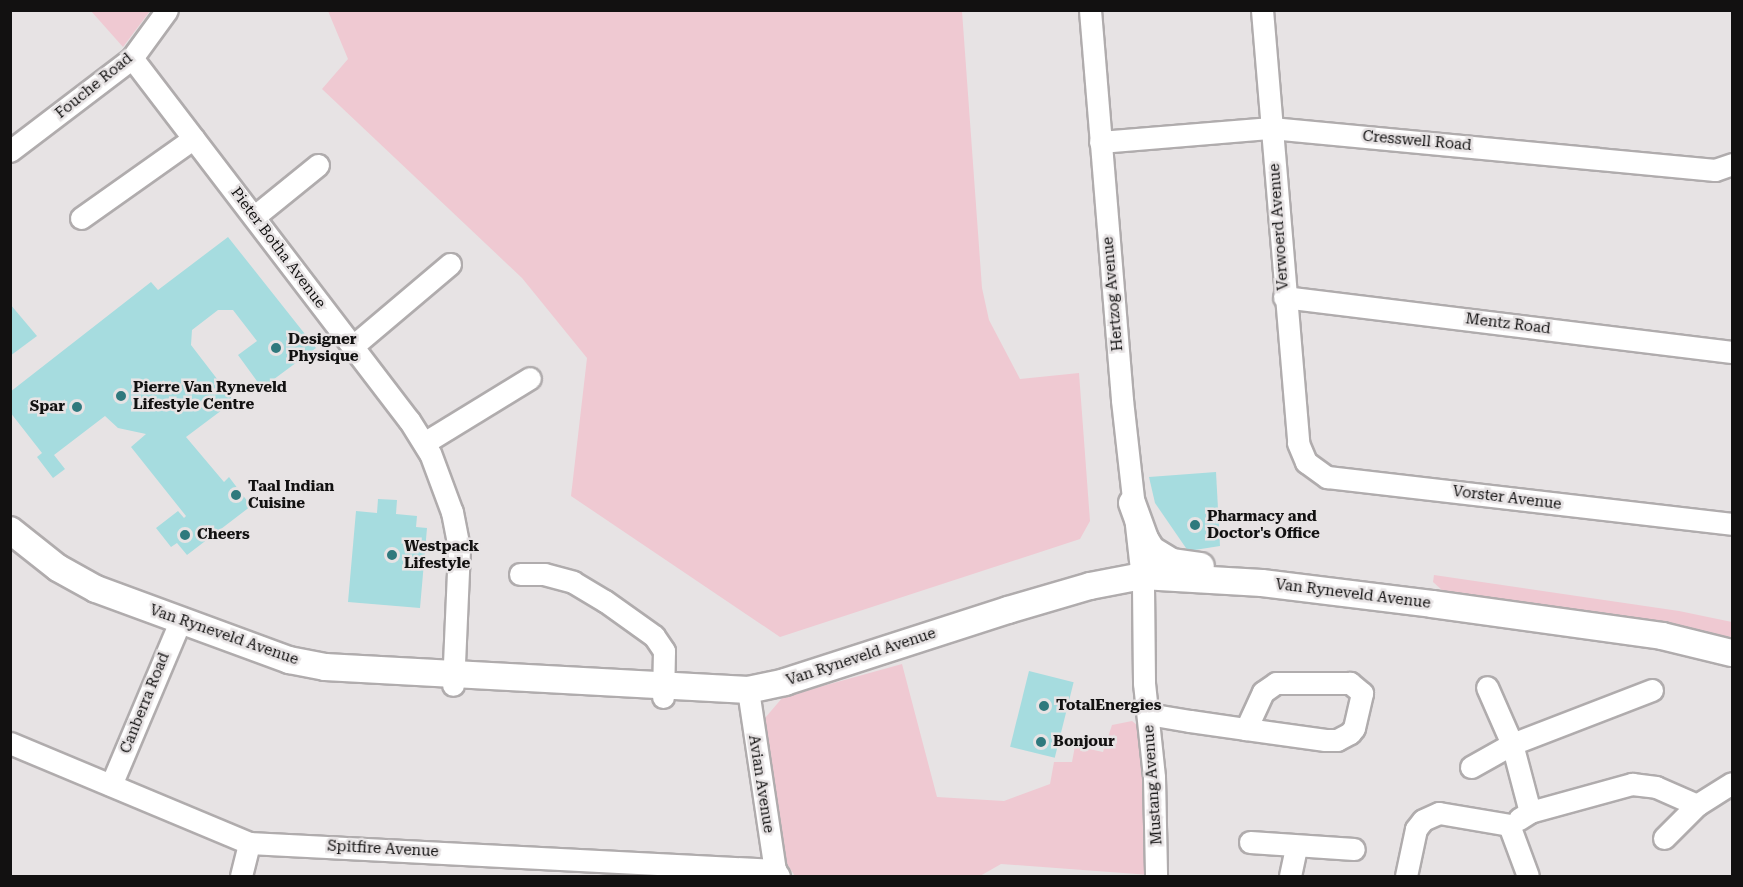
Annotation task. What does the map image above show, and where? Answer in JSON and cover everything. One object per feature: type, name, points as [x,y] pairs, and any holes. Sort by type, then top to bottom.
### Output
[{"type":"main road","points":[[1131,503],[1145,539],[1158,555],[1172,562],[1222,570],[1262,583]]},
{"type":"main road","name":"Van Ryneveld Avenue","points":[[10,530],[58,568],[176,628]]},
{"type":"main road","name":"Van Ryneveld Avenue","points":[[10,546],[34,566],[88,599],[176,628],[289,660],[325,667],[454,680],[748,696],[1008,610],[1090,586],[1143,581],[1262,583],[1662,636],[1732,653]]},
{"type":"main road","name":"Van Ryneveld Avenue","points":[[1143,581],[1452,618],[1660,646],[1732,663]]},
{"type":"street","name":"Fouche Road","points":[[10,151],[132,58],[167,10]]},
{"type":"street","name":"Hertzog Avenue","points":[[1090,10],[1131,503],[1143,581]]},
{"type":"street","name":"Verwoerd Avenue","points":[[1263,10],[1284,297],[1298,443]]},
{"type":"street","name":"Pieter Botha Avenue","points":[[132,58],[353,346],[423,443],[438,470],[456,529],[459,549],[454,680]]},
{"type":"street","name":"Cresswell Road","points":[[1100,142],[1271,128],[1715,170],[1732,165]]},
{"type":"street","points":[[81,218],[194,138]]},
{"type":"street","points":[[255,216],[318,165]]},
{"type":"street","points":[[353,346],[450,264]]},
{"type":"street","name":"Mentz Road","points":[[1284,297],[1732,352]]},
{"type":"street","points":[[423,443],[530,378]]},
{"type":"street","name":"Vorster Avenue","points":[[1298,443],[1306,462],[1327,477],[1732,524]]},
{"type":"street","points":[[520,574],[544,574],[573,582],[605,601],[654,636],[664,651],[663,692]]},
{"type":"street","name":"Mustang Avenue","points":[[1143,581],[1144,683],[1154,777],[1156,876]]},
{"type":"street","name":"Canberra Road","points":[[111,785],[176,628]]},
{"type":"street","points":[[1148,714],[1246,729],[1325,740],[1344,738],[1350,734],[1357,721],[1362,693],[1350,683],[1276,683],[1263,692],[1246,729]]},
{"type":"street","points":[[1487,687],[1512,744],[1530,812]]},
{"type":"street","points":[[1472,767],[1512,744],[1652,690]]},
{"type":"street","name":"Avian Avenue","points":[[748,696],[777,873]]},
{"type":"street","name":"Spitfire Avenue","points":[[10,742],[249,843],[777,873]]},
{"type":"street","points":[[1664,838],[1697,805],[1732,783]]},
{"type":"street","points":[[1406,876],[1412,841],[1423,820],[1439,813],[1509,825],[1530,812],[1632,784],[1656,788],[1697,805]]},
{"type":"street","points":[[1509,825],[1528,876]]},
{"type":"street","points":[[1250,842],[1296,847],[1354,849]]},
{"type":"street","points":[[241,876],[249,843]]},
{"type":"street","points":[[1290,876],[1296,847]]},
{"type":"shaded area","points":[[91,11],[150,11],[123,47]]},
{"type":"shaded area","points":[[328,11],[962,11],[982,288],[989,320],[1020,379],[1079,373],[1090,521],[1080,539],[780,637],[571,496],[587,358],[522,278],[322,89],[348,59]]},
{"type":"shaded area","points":[[1434,575],[1679,611],[1732,622],[1732,637],[1443,591],[1433,582]]},
{"type":"shaded area","points":[[902,664],[937,797],[1004,801],[1050,784],[1054,762],[1072,762],[1075,746],[1103,752],[1112,725],[1132,721],[1151,736],[1150,875],[1001,864],[980,876],[795,876],[787,864],[765,718],[783,697]]},
{"type":"building","name":"Pierre Van Ryneveld Lifestyle Centre","points":[[228,237],[316,348],[262,388],[238,355],[257,341],[233,310],[218,310],[192,330],[191,345],[234,401],[186,437],[224,482],[229,477],[251,506],[187,555],[177,543],[171,547],[156,528],[178,511],[184,518],[186,516],[131,447],[146,434],[118,428],[105,416],[54,455],[65,469],[53,478],[37,457],[42,453],[10,412],[10,392],[151,282],[158,290]]},
{"type":"building","points":[[10,304],[37,336],[10,356]]},
{"type":"building","name":"Pharmacy and Doctor's Office","points":[[1216,472],[1220,546],[1188,551],[1155,503],[1149,477]]},
{"type":"building","points":[[378,499],[397,500],[396,514],[417,516],[416,527],[427,528],[420,608],[348,602],[356,511],[377,513]]},
{"type":"building","points":[[1029,671],[1074,682],[1055,758],[1010,747]]},
{"type":"place","name":"Designer Physique","points":[[276,348]]},
{"type":"place","name":"Pierre Van Ryneveld Lifestyle Centre","points":[[121,396]]},
{"type":"place","name":"Spar","points":[[77,407]]},
{"type":"place","name":"Taal Indian Cuisine","points":[[236,495]]},
{"type":"place","name":"Pharmacy and Doctor's Office","points":[[1195,525]]},
{"type":"place","name":"Cheers","points":[[185,535]]},
{"type":"place","name":"Westpack Lifestyle","points":[[392,555]]},
{"type":"place","name":"TotalEnergies","points":[[1044,706]]},
{"type":"place","name":"Bonjour","points":[[1041,742]]}]
